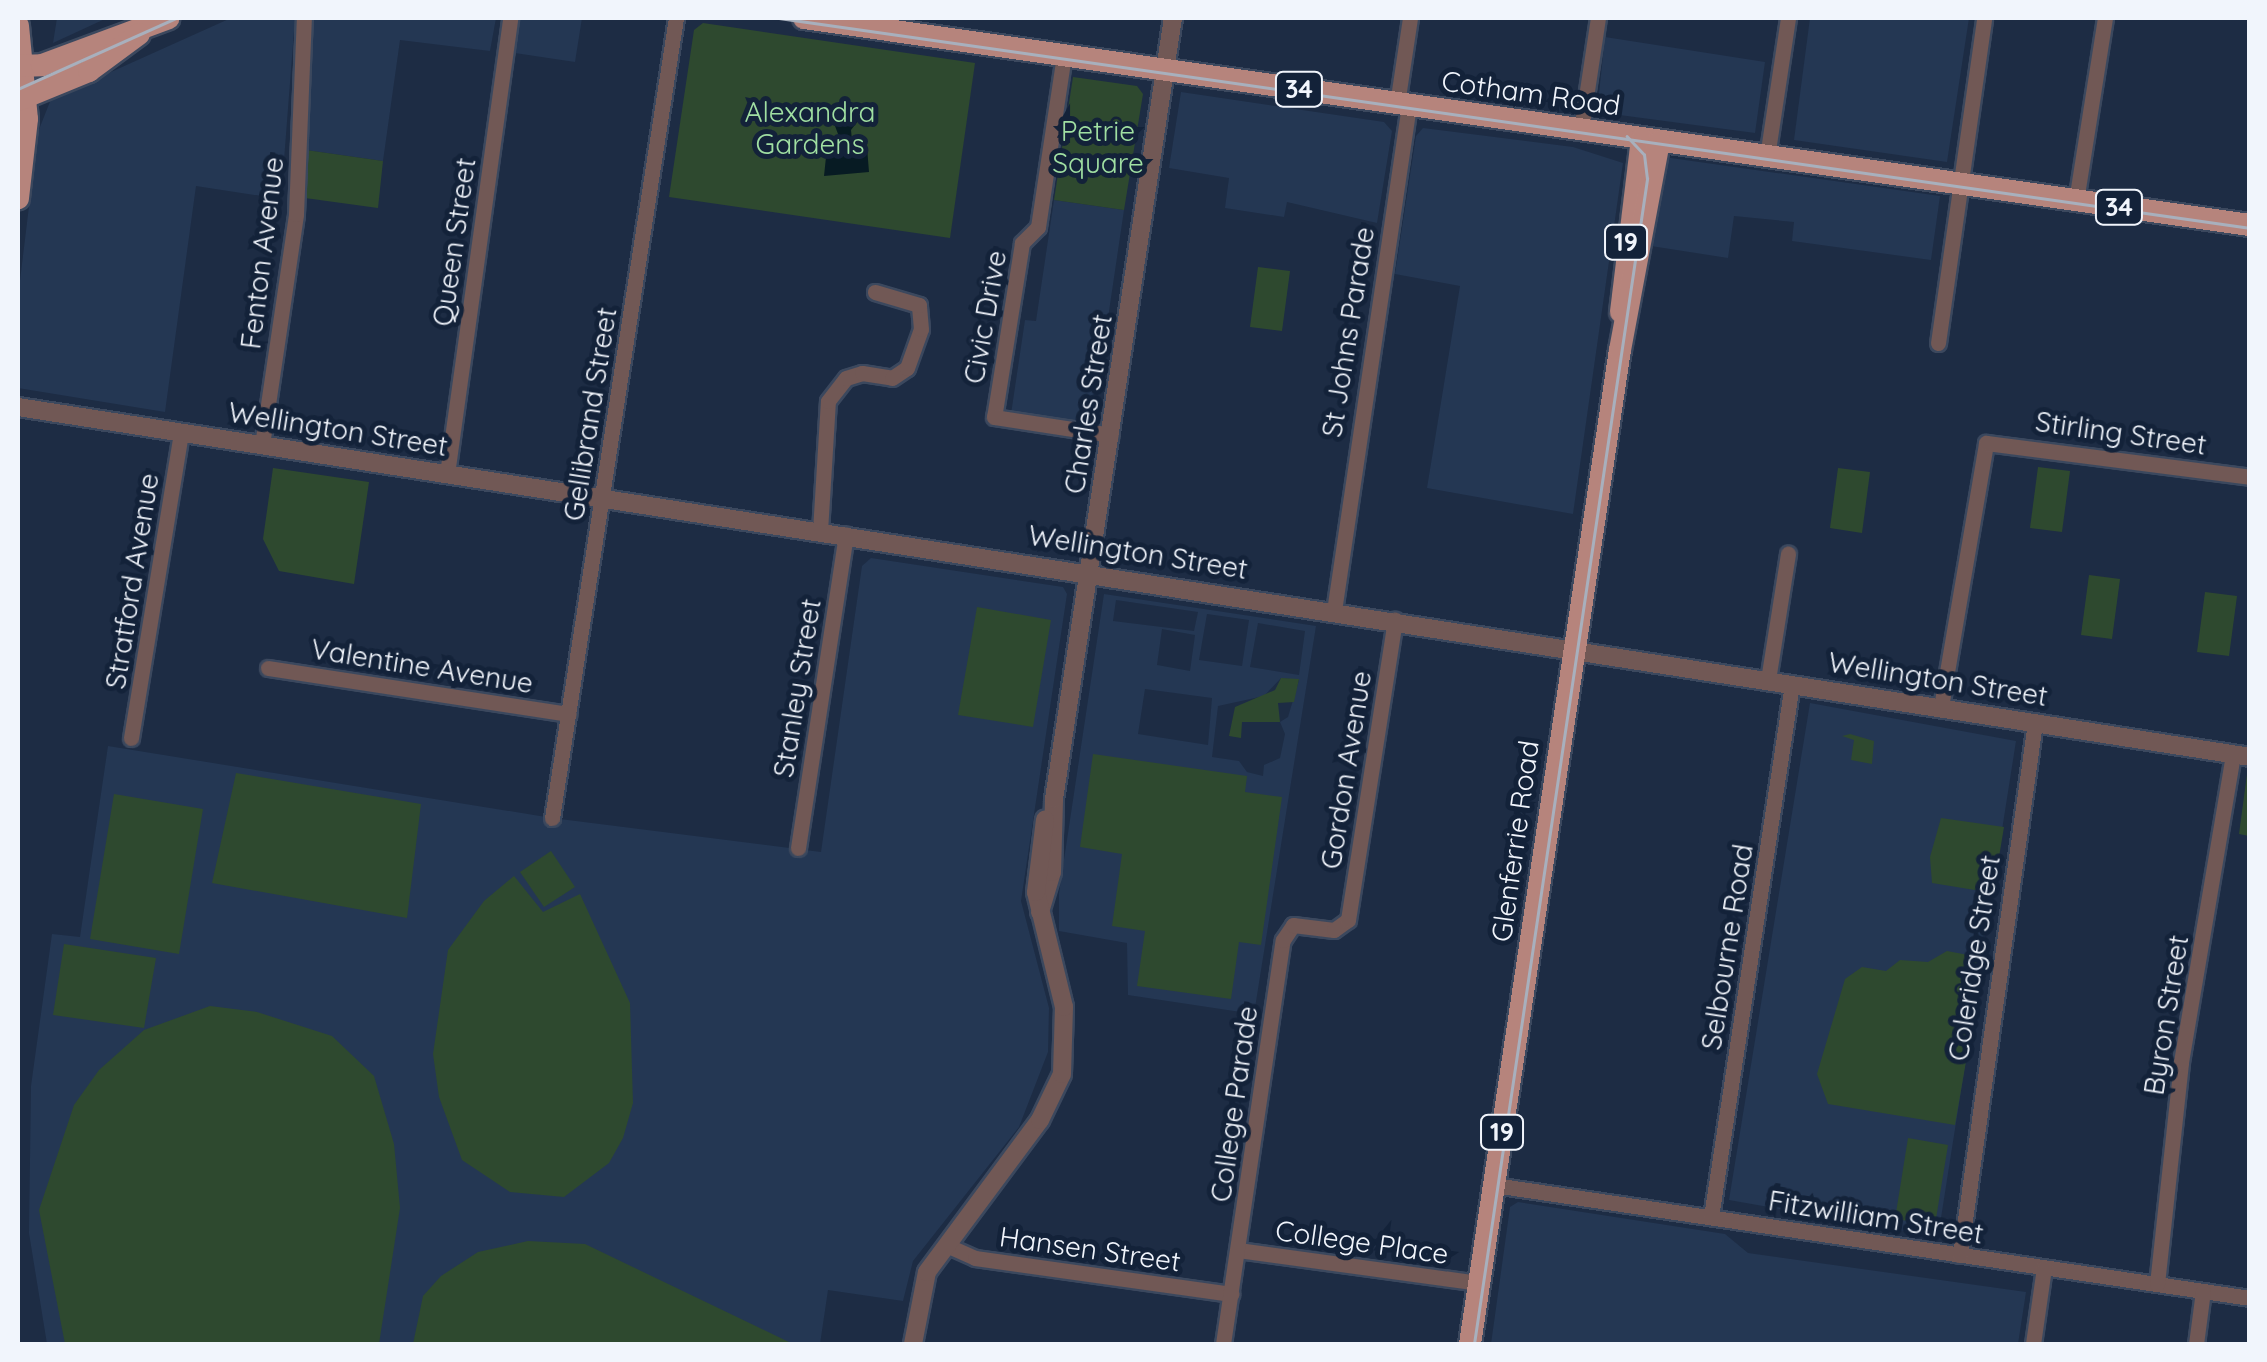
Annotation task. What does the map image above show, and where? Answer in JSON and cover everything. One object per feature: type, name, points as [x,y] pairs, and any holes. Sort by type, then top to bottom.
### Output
[{"type":"main road","points":[[20,66],[169,18]]},
{"type":"main road","name":"Cotham Road","points":[[804,18],[941,27],[1064,56],[2250,225]]},
{"type":"main road","points":[[18,26],[22,99],[18,198]]},
{"type":"main road","points":[[22,99],[89,71],[146,28]]},
{"type":"main road","name":"Glenferrie Road","points":[[1470,1344],[1650,141]]},
{"type":"street","name":"Fenton Avenue","points":[[262,445],[296,214],[304,18]]},
{"type":"street","name":"Queen Street","points":[[447,474],[510,18]]},
{"type":"street","name":"Gellibrand Street","points":[[552,818],[676,18]]},
{"type":"street","name":"Charles Street","points":[[913,1344],[922,1283],[1040,1120],[1062,1074],[1064,1007],[1040,912],[1054,863],[1054,800],[1173,18]]},
{"type":"street","name":"St Johns Parade","points":[[1330,610],[1403,104],[1410,18]]},
{"type":"street","points":[[1581,130],[1598,18]]},
{"type":"street","points":[[1767,157],[1788,18]]},
{"type":"street","points":[[1938,343],[1959,184],[1967,170],[1968,124],[1985,18]]},
{"type":"street","points":[[2076,201],[2105,18]]},
{"type":"street","name":"Civic Drive","points":[[1064,56],[1038,227],[1022,242],[994,417],[1111,435]]},
{"type":"street","points":[[820,531],[828,402],[846,378],[892,378],[907,368],[922,329],[919,305],[876,292]]},
{"type":"street","name":"Wellington Street","points":[[18,408],[1090,572],[2241,756]]},
{"type":"street","name":"Stratford Avenue","points":[[131,738],[181,432]]},
{"type":"street","name":"Stirling Street","points":[[1941,707],[1986,443],[2250,477]]},
{"type":"street","name":"Stanley Street","points":[[798,848],[846,535]]},
{"type":"street","points":[[1768,680],[1788,554]]},
{"type":"street","name":"Gordon Avenue","points":[[1344,927],[1394,620]]},
{"type":"street","name":"Valentine Avenue","points":[[268,668],[568,714]]},
{"type":"street","name":"Selbourne Road","points":[[1711,1217],[1792,684]]},
{"type":"street","name":"Coleridge Street","points":[[1954,1254],[2035,723]]},
{"type":"street","name":"Byron Street","points":[[2157,1284],[2182,1062],[2241,756]]},
{"type":"street","name":"College Parade","points":[[1223,1344],[1285,934],[1298,924],[1344,927]]},
{"type":"street","name":"Fitzwilliam Street","points":[[1494,1185],[2250,1298]]},
{"type":"street","name":"Hansen Street","points":[[946,1245],[975,1258],[1231,1294]]},
{"type":"street","name":"College Place","points":[[1238,1250],[1480,1284]]},
{"type":"street","points":[[2033,1344],[2044,1268]]},
{"type":"street","points":[[2196,1344],[2203,1291]]},
{"type":"shaded area","points":[[57,18],[107,18],[53,43]]},
{"type":"shaded area","points":[[231,18],[295,18],[281,199],[196,186],[165,412],[18,388],[18,297],[38,132],[51,99]]},
{"type":"shaded area","points":[[312,18],[496,18],[490,51],[400,40],[383,161],[306,150]]},
{"type":"shaded area","points":[[513,18],[582,18],[575,62],[508,52]]},
{"type":"shaded area","points":[[1810,18],[1969,18],[1947,162],[1794,140]]},
{"type":"shaded area","points":[[1605,37],[1765,62],[1755,133],[1597,112]]},
{"type":"shaded area","points":[[1181,92],[1384,122],[1392,131],[1377,223],[1287,202],[1284,217],[1225,208],[1229,178],[1169,168]]},
{"type":"shaded area","points":[[856,106],[861,117],[851,130],[852,140],[867,147],[869,172],[824,176],[826,157],[841,142],[829,110]]},
{"type":"shaded area","points":[[1423,128],[1573,147],[1623,163],[1573,514],[1427,488],[1460,286],[1395,274],[1416,136]]},
{"type":"shaded area","points":[[1664,157],[1940,196],[1931,260],[1792,241],[1794,222],[1734,216],[1728,258],[1651,246]]},
{"type":"shaded area","points":[[1054,200],[1124,210],[1092,426],[1011,414],[1025,320],[1036,321]]},
{"type":"shaded area","points":[[871,558],[1063,587],[1067,594],[1021,901],[1049,1008],[1048,1052],[1019,1127],[913,1261],[903,1301],[828,1290],[820,1344],[47,1344],[29,1233],[31,1086],[52,934],[80,937],[108,746],[552,818],[821,852],[862,566]]},
{"type":"shaded area","points":[[1104,594],[1316,626],[1254,1014],[1128,995],[1127,943],[1059,931],[1059,893]],"holes":[[[1116,600],[1198,612],[1194,631],[1113,621]],[[1207,614],[1249,620],[1242,666],[1199,660]],[[1258,623],[1305,631],[1299,675],[1250,667]],[[1162,629],[1195,635],[1190,671],[1157,665]],[[1281,678],[1299,680],[1288,717],[1280,722],[1285,734],[1280,758],[1264,765],[1263,776],[1247,772],[1239,761],[1212,757],[1218,706],[1264,696]],[[1145,689],[1212,698],[1208,745],[1138,734]]]},
{"type":"shaded area","points":[[1810,703],[2016,741],[1938,1237],[1729,1200]]},
{"type":"shaded area","points":[[1518,1202],[1725,1234],[1748,1253],[2026,1292],[2018,1344],[1491,1344],[1510,1207]]},
{"type":"green space","name":"Alexandra Gardens","points":[[703,23],[975,63],[950,238],[669,197],[694,30]]},
{"type":"green space","name":"Petrie Square","points":[[1073,77],[1137,86],[1143,94],[1124,210],[1054,200]]},
{"type":"green space","points":[[306,150],[383,161],[378,208],[305,198]]},
{"type":"green space","points":[[1258,267],[1290,271],[1282,331],[1250,327]]},
{"type":"green space","points":[[2038,467],[2070,471],[2062,532],[2030,528]]},
{"type":"green space","points":[[273,468],[369,482],[354,584],[279,571],[263,539]]},
{"type":"green space","points":[[1838,468],[1870,472],[1862,533],[1830,528]]},
{"type":"green space","points":[[2089,575],[2120,579],[2112,639],[2081,635]]},
{"type":"green space","points":[[2205,592],[2237,596],[2229,656],[2197,652]]},
{"type":"green space","points":[[977,607],[1051,620],[1033,727],[958,715]]},
{"type":"green space","points":[[1281,678],[1299,679],[1294,702],[1278,703],[1280,722],[1242,722],[1241,738],[1229,736],[1235,707],[1275,690]]},
{"type":"green space","points":[[1850,734],[1874,741],[1872,764],[1851,760],[1854,740],[1842,736]]},
{"type":"green space","points":[[1093,754],[1247,776],[1245,792],[1282,797],[1261,945],[1239,942],[1231,999],[1137,986],[1145,931],[1112,926],[1122,854],[1080,847]]},
{"type":"green space","points":[[236,773],[421,804],[407,918],[212,883]]},
{"type":"green space","points":[[2250,774],[2249,836],[2239,834]]},
{"type":"green space","points":[[114,794],[203,809],[179,954],[90,939]]},
{"type":"green space","points":[[1941,818],[2004,827],[1993,893],[1932,883],[1930,857]]},
{"type":"green space","points":[[551,851],[575,887],[544,907],[520,872]]},
{"type":"green space","points":[[514,876],[543,912],[580,894],[630,1003],[633,1103],[623,1138],[609,1163],[564,1197],[510,1192],[462,1160],[439,1097],[433,1054],[448,950],[484,901]]},
{"type":"green space","points":[[64,944],[156,958],[144,1028],[53,1015]]},
{"type":"green space","points":[[1947,951],[1984,958],[1955,1125],[1828,1104],[1817,1074],[1845,979],[1862,967],[1886,971],[1900,960],[1928,962]]},
{"type":"green space","points":[[210,1006],[257,1012],[332,1036],[374,1076],[394,1144],[400,1208],[379,1344],[65,1344],[39,1210],[74,1105],[99,1070],[144,1030]]},
{"type":"green space","points":[[1908,1138],[1948,1145],[1935,1225],[1895,1219]]},
{"type":"green space","points":[[528,1241],[585,1244],[793,1344],[413,1344],[423,1296],[441,1276],[478,1252]]},
{"type":"tram line","points":[[18,89],[176,18]]},
{"type":"tram line","points":[[779,18],[2250,228]]},
{"type":"tram line","points":[[1474,1344],[1647,179],[1644,155],[1627,137]]}]
